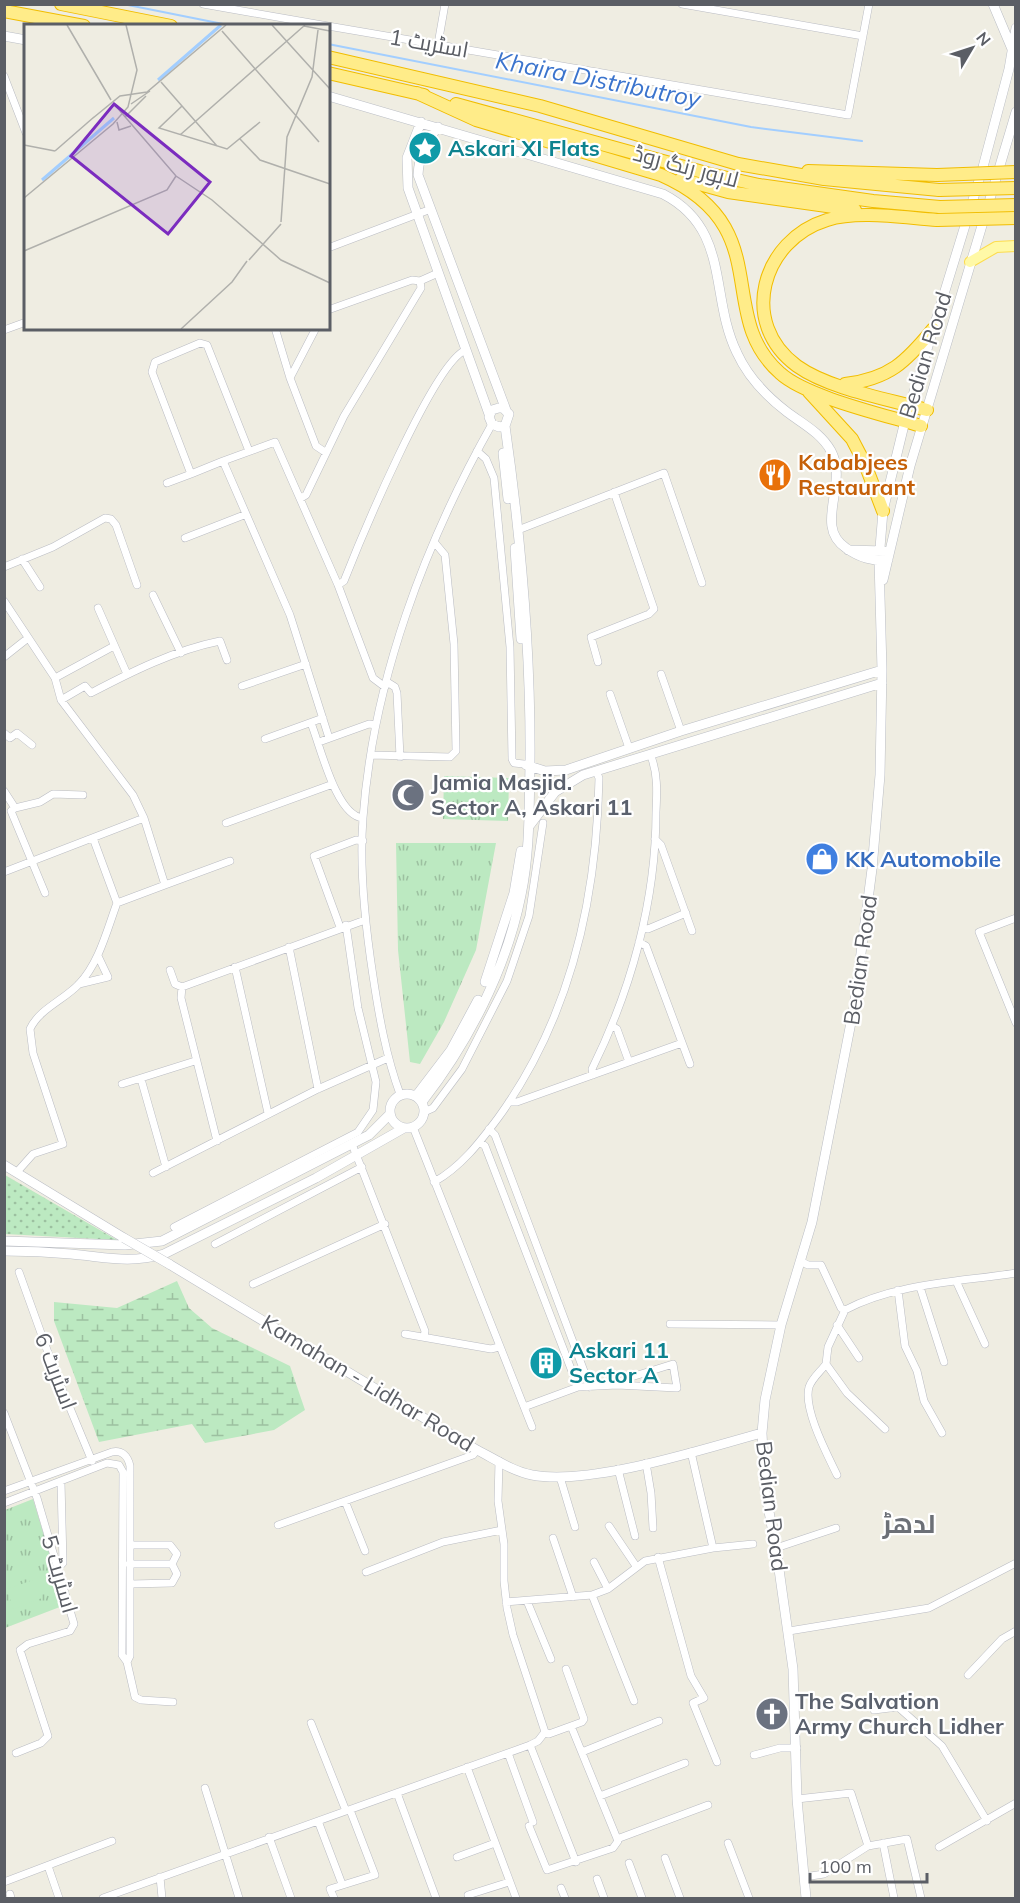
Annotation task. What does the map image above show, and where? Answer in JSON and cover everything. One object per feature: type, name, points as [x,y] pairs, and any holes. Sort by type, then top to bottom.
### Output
[{"type":"highway","points":[[61,4],[161,24]]},
{"type":"highway","points":[[4,10],[74,24]]},
{"type":"highway","name":"لاہور رنگ روڈ","points":[[330,57],[540,106],[712,158],[777,172],[939,190],[1016,188]]},
{"type":"highway","name":"لاہور رنگ روڈ","points":[[330,73],[417,93],[710,174],[795,191],[940,207],[1016,205]]},
{"type":"highway","points":[[417,93],[476,120],[661,175],[728,192],[889,217]]},
{"type":"highway","points":[[777,172],[823,170],[937,175],[1016,172]]},
{"type":"highway","points":[[661,175],[697,194],[730,233],[740,262],[756,339],[779,372],[808,391],[829,411],[852,439],[865,464],[884,512]]},
{"type":"highway","points":[[927,410],[838,384],[799,368],[781,350],[766,322],[764,308],[766,279],[771,266],[785,244],[815,224],[841,217],[937,220],[1016,218]]},
{"type":"highway","points":[[838,384],[875,379],[896,369],[933,329]]},
{"type":"highway","points":[[808,391],[921,426]]},
{"type":"main road","points":[[970,262],[996,247],[1016,246]]},
{"type":"street","name":"اسٹریٹ 1","points":[[203,4],[317,24]]},
{"type":"street","points":[[438,44],[445,4]]},
{"type":"street","points":[[682,4],[862,36],[869,4]]},
{"type":"street","points":[[993,4],[1013,51]]},
{"type":"street","name":"اسٹریٹ 1","points":[[330,26],[848,115],[862,36]]},
{"type":"street","name":"Bedian Road","points":[[806,1899],[789,1630],[765,1491],[762,1433],[769,1371],[781,1325],[802,1262],[836,1105],[855,996],[872,868],[880,775],[882,669],[880,591],[885,556],[881,527],[910,405],[983,167],[1013,51],[1016,28]]},
{"type":"street","points":[[4,36],[24,40]]},
{"type":"street","points":[[4,76],[24,128]]},
{"type":"street","points":[[330,97],[663,194],[684,207],[696,220],[712,251],[731,340],[747,372],[768,396],[815,432],[835,459],[838,489],[831,527],[837,541],[861,557],[885,556]]},
{"type":"street","points":[[885,556],[921,426],[1016,112]]},
{"type":"street","points":[[419,1099],[442,1077],[472,1025],[502,958],[521,895],[528,829],[527,624],[518,530],[498,426],[489,414],[408,188],[407,158],[421,122]]},
{"type":"street","points":[[400,1095],[387,1058],[365,920],[363,818],[371,755],[386,685],[435,543],[477,451],[498,426],[509,418],[418,175],[419,160],[428,140],[438,127]]},
{"type":"street","points":[[330,247],[431,209]]},
{"type":"street","points":[[330,309],[412,280],[420,281],[438,273]]},
{"type":"street","points":[[301,498],[306,495],[325,452],[387,340],[421,288],[420,281]]},
{"type":"street","points":[[4,330],[24,323]]},
{"type":"street","points":[[277,330],[290,378],[316,446],[325,452]]},
{"type":"street","points":[[290,378],[315,330]]},
{"type":"street","points":[[191,474],[152,368],[158,360],[200,343],[211,348],[249,451]]},
{"type":"street","points":[[338,585],[344,581],[372,511],[412,430],[452,363],[466,350]]},
{"type":"street","points":[[489,414],[497,407],[506,410]]},
{"type":"street","points":[[498,426],[514,544],[521,624],[527,765]]},
{"type":"street","points":[[167,483],[275,442],[338,585],[373,678],[395,687],[400,757]]},
{"type":"street","points":[[477,451],[486,459],[494,478],[510,647],[512,759],[514,763],[552,771],[596,771],[882,683]]},
{"type":"street","points":[[223,462],[244,515],[290,615],[329,738]]},
{"type":"street","points":[[518,530],[664,473],[702,583]]},
{"type":"street","points":[[598,662],[591,638],[649,615],[654,609],[654,602],[614,492]]},
{"type":"street","points":[[185,538],[244,515]]},
{"type":"street","points":[[4,567],[52,547],[100,519],[111,519],[116,525],[137,585]]},
{"type":"street","points":[[863,550],[873,544],[881,527]]},
{"type":"street","points":[[371,755],[450,757],[457,748],[454,644],[445,555],[435,543]]},
{"type":"street","points":[[848,550],[863,550],[885,556]]},
{"type":"street","points":[[22,559],[40,587]]},
{"type":"street","points":[[153,595],[181,653]]},
{"type":"street","points":[[4,601],[55,678],[61,700],[133,795],[144,818],[165,885]]},
{"type":"street","points":[[98,608],[127,674]]},
{"type":"street","points":[[4,657],[28,638]]},
{"type":"street","points":[[61,700],[86,686],[91,693],[127,674],[220,641],[227,660]]},
{"type":"street","points":[[55,678],[114,646]]},
{"type":"street","points":[[242,686],[306,664]]},
{"type":"street","points":[[528,829],[541,808],[582,770],[629,748],[882,669]]},
{"type":"street","points":[[661,674],[686,729],[694,741]]},
{"type":"street","points":[[610,694],[629,748]]},
{"type":"street","points":[[749,711],[754,724]]},
{"type":"street","points":[[265,739],[322,718]]},
{"type":"street","points":[[311,723],[333,784],[348,809],[357,818],[363,818]]},
{"type":"street","points":[[319,742],[369,724],[376,725]]},
{"type":"street","points":[[4,733],[10,738],[17,733],[32,745]]},
{"type":"street","points":[[593,1075],[592,1069],[612,1026],[643,928],[655,839],[657,789],[650,754]]},
{"type":"street","points":[[434,1182],[454,1169],[480,1142],[509,1102],[553,1018],[582,935],[592,884],[597,835],[599,778],[596,771]]},
{"type":"street","points":[[226,823],[333,784]]},
{"type":"street","points":[[4,791],[15,808]]},
{"type":"street","points":[[45,892],[11,811],[40,802],[53,794],[83,795]]},
{"type":"street","points":[[527,800],[541,808]]},
{"type":"street","points":[[419,1099],[451,1050],[480,996],[495,957],[514,893],[527,800]]},
{"type":"street","points":[[4,872],[144,818]]},
{"type":"street","points":[[4,1251],[72,1254],[125,1260],[141,1260],[164,1254],[420,1121],[424,1112],[434,1108],[462,1069],[507,981],[529,916],[543,823]]},
{"type":"street","points":[[17,1172],[33,1154],[63,1144],[33,1053],[30,1029],[45,1011],[79,984],[98,956],[117,903],[93,838]]},
{"type":"street","points":[[655,839],[660,842],[692,931]]},
{"type":"street","points":[[174,1227],[358,1132],[369,1118],[376,1101],[376,1082],[358,1008],[343,926],[314,856],[356,840],[363,841]]},
{"type":"street","points":[[117,903],[230,861]]},
{"type":"street","points":[[643,928],[648,929],[686,913]]},
{"type":"street","points":[[1016,918],[979,932],[1016,1023]]},
{"type":"street","points":[[170,970],[175,984],[182,987],[343,926],[365,920]]},
{"type":"street","points":[[639,942],[646,946],[690,1064]]},
{"type":"street","points":[[290,947],[318,1089]]},
{"type":"street","points":[[79,984],[108,977],[98,956]]},
{"type":"street","points":[[235,968],[268,1113]]},
{"type":"street","points":[[182,987],[181,998],[195,1061],[217,1141]]},
{"type":"street","points":[[612,1026],[617,1029],[629,1062]]},
{"type":"street","points":[[509,1102],[517,1102],[682,1043]]},
{"type":"street","points":[[153,1173],[268,1113],[387,1058]]},
{"type":"street","points":[[123,1084],[195,1061]]},
{"type":"street","points":[[141,1079],[166,1167]]},
{"type":"street","points":[[400,1095],[419,1099]]},
{"type":"street","points":[[400,1095],[390,1104],[390,1114],[395,1123],[408,1127],[434,1182],[532,1426]]},
{"type":"street","points":[[419,1099],[424,1112]]},
{"type":"street","points":[[4,1241],[125,1245],[162,1241],[376,1131],[390,1114]]},
{"type":"street","points":[[489,1129],[495,1135],[590,1387]]},
{"type":"street","points":[[480,1142],[485,1146],[578,1387]]},
{"type":"street","points":[[352,1144],[426,1331],[424,1337]]},
{"type":"street","name":"Kamahan - Lidhar Road","points":[[4,1165],[477,1450],[531,1475],[560,1477],[618,1469],[762,1433]]},
{"type":"street","points":[[214,1244],[362,1167]]},
{"type":"street","points":[[253,1284],[385,1224]]},
{"type":"street","points":[[802,1262],[808,1265],[821,1265],[841,1308],[845,1310]]},
{"type":"street","name":"اسٹریٹ 6","points":[[19,1272],[94,1469]]},
{"type":"street","points":[[837,1475],[823,1447],[809,1404],[809,1387],[826,1364],[828,1347],[845,1310],[868,1297],[898,1290],[1016,1273]]},
{"type":"street","points":[[957,1283],[985,1344]]},
{"type":"street","points":[[920,1287],[944,1362]]},
{"type":"street","points":[[898,1290],[905,1346],[917,1371],[924,1401],[942,1433]]},
{"type":"street","points":[[670,1324],[781,1325]]},
{"type":"street","points":[[837,1325],[859,1358]]},
{"type":"street","points":[[405,1334],[491,1349],[499,1347]]},
{"type":"street","points":[[524,1407],[578,1387],[617,1385],[677,1388],[673,1364],[625,1379],[617,1385]]},
{"type":"street","points":[[826,1364],[847,1393],[885,1429]]},
{"type":"street","name":"اسٹریٹ 5","points":[[4,1413],[31,1482],[59,1567],[74,1628],[28,1644],[20,1650],[48,1736],[41,1743],[16,1753]]},
{"type":"street","points":[[278,1525],[473,1455],[477,1450]]},
{"type":"street","points":[[4,1491],[116,1451],[124,1454],[130,1466],[130,1656],[127,1662]]},
{"type":"street","points":[[691,1452],[712,1548]]},
{"type":"street","points":[[117,1464],[124,1454]]},
{"type":"street","points":[[499,1461],[498,1501],[506,1602],[513,1635],[545,1732]]},
{"type":"street","points":[[4,1503],[107,1463],[117,1464],[123,1472],[122,1655],[127,1662],[135,1697],[141,1700],[172,1702]]},
{"type":"street","points":[[646,1463],[653,1528]]},
{"type":"street","points":[[618,1469],[635,1536]]},
{"type":"street","points":[[560,1477],[575,1527]]},
{"type":"street","points":[[59,1567],[63,1563],[61,1482]]},
{"type":"street","points":[[345,1501],[365,1551]]},
{"type":"street","points":[[609,1526],[636,1566]]},
{"type":"street","points":[[776,1548],[836,1528]]},
{"type":"street","points":[[366,1572],[433,1545],[502,1530]]},
{"type":"street","points":[[553,1538],[573,1598]]},
{"type":"street","points":[[506,1602],[592,1595],[608,1589],[636,1566],[658,1557],[753,1544]]},
{"type":"street","points":[[131,1545],[170,1545],[177,1554],[172,1564]]},
{"type":"street","points":[[658,1557],[692,1676],[704,1698],[693,1703],[717,1762]]},
{"type":"street","points":[[594,1562],[608,1589]]},
{"type":"street","points":[[123,1563],[172,1564]]},
{"type":"street","points":[[789,1630],[929,1608],[1016,1563]]},
{"type":"street","points":[[131,1584],[172,1583],[177,1574],[172,1564]]},
{"type":"street","points":[[592,1595],[634,1701]]},
{"type":"street","points":[[527,1601],[551,1659]]},
{"type":"street","points":[[968,1675],[991,1649],[1016,1631]]},
{"type":"street","points":[[545,1732],[549,1734],[584,1719],[566,1669]]},
{"type":"street","points":[[874,1710],[898,1707],[942,1746],[987,1821]]},
{"type":"street","points":[[582,1752],[659,1721]]},
{"type":"street","points":[[311,1723],[375,1875],[330,1889],[334,1899]]},
{"type":"street","points":[[508,1753],[547,1870],[613,1848],[617,1839],[571,1726]]},
{"type":"street","points":[[103,1899],[269,1837],[530,1745],[538,1741],[545,1732]]},
{"type":"street","points":[[530,1745],[576,1862]]},
{"type":"street","points":[[754,1755],[780,1748],[797,1748]]},
{"type":"street","points":[[600,1796],[685,1763]]},
{"type":"street","points":[[467,1767],[516,1899]]},
{"type":"street","points":[[205,1788],[239,1899]]},
{"type":"street","points":[[397,1793],[436,1899]]},
{"type":"street","points":[[798,1799],[851,1793],[868,1846]]},
{"type":"street","points":[[939,1846],[1016,1803]]},
{"type":"street","points":[[617,1839],[708,1805]]},
{"type":"street","points":[[318,1821],[342,1884]]},
{"type":"street","points":[[269,1837],[291,1899]]},
{"type":"street","points":[[804,1877],[824,1874],[868,1846],[908,1839],[921,1899]]},
{"type":"street","points":[[4,1882],[112,1841]]},
{"type":"street","points":[[457,1857],[495,1843]]},
{"type":"street","points":[[728,1843],[749,1899]]},
{"type":"street","points":[[884,1843],[894,1899]]},
{"type":"street","points":[[664,1858],[680,1899]]},
{"type":"street","points":[[629,1863],[642,1899]]},
{"type":"street","points":[[48,1866],[59,1899]]},
{"type":"street","points":[[160,1877],[162,1899]]},
{"type":"street","points":[[597,1879],[604,1899]]},
{"type":"street","points":[[468,1895],[509,1882]]},
{"type":"street","points":[[561,1888],[565,1899]]},
{"type":"green space","points":[[444,776],[509,778],[508,821],[443,819]]},
{"type":"green space","points":[[396,843],[496,843],[476,950],[444,1022],[420,1064],[410,1062],[398,950]]},
{"type":"green space","points":[[5,1175],[117,1240],[5,1234]]},
{"type":"green space","points":[[177,1281],[189,1308],[212,1328],[290,1366],[305,1410],[274,1430],[205,1443],[192,1424],[99,1442],[54,1321],[54,1302],[117,1308]]},
{"type":"green space","points":[[33,1499],[65,1605],[5,1628],[5,1510]]},
{"type":"green space","points":[[33,1580],[42,1598],[13,1609],[7,1589]]},
{"type":"waterway","name":"Khaira Distributroy","points":[[123,4],[223,24]]},
{"type":"waterway","name":"Khaira Distributroy","points":[[330,44],[751,127],[862,141]]},
{"type":"place","name":"Askari XI Flats","points":[[425,148]]},
{"type":"place","name":"Kababjees Restaurant","points":[[775,475]]},
{"type":"place","name":"Jamia Masjid. Sector A, Askari 11","points":[[408,795]]},
{"type":"place","name":"KK Automobile","points":[[822,859]]},
{"type":"place","name":"Askari 11 Sector A","points":[[546,1363]]},
{"type":"place","name":"The Salvation Army Church Lidher","points":[[772,1714]]},
{"type":"district","name":"لدھڑ","points":[[909,1524]]}]
